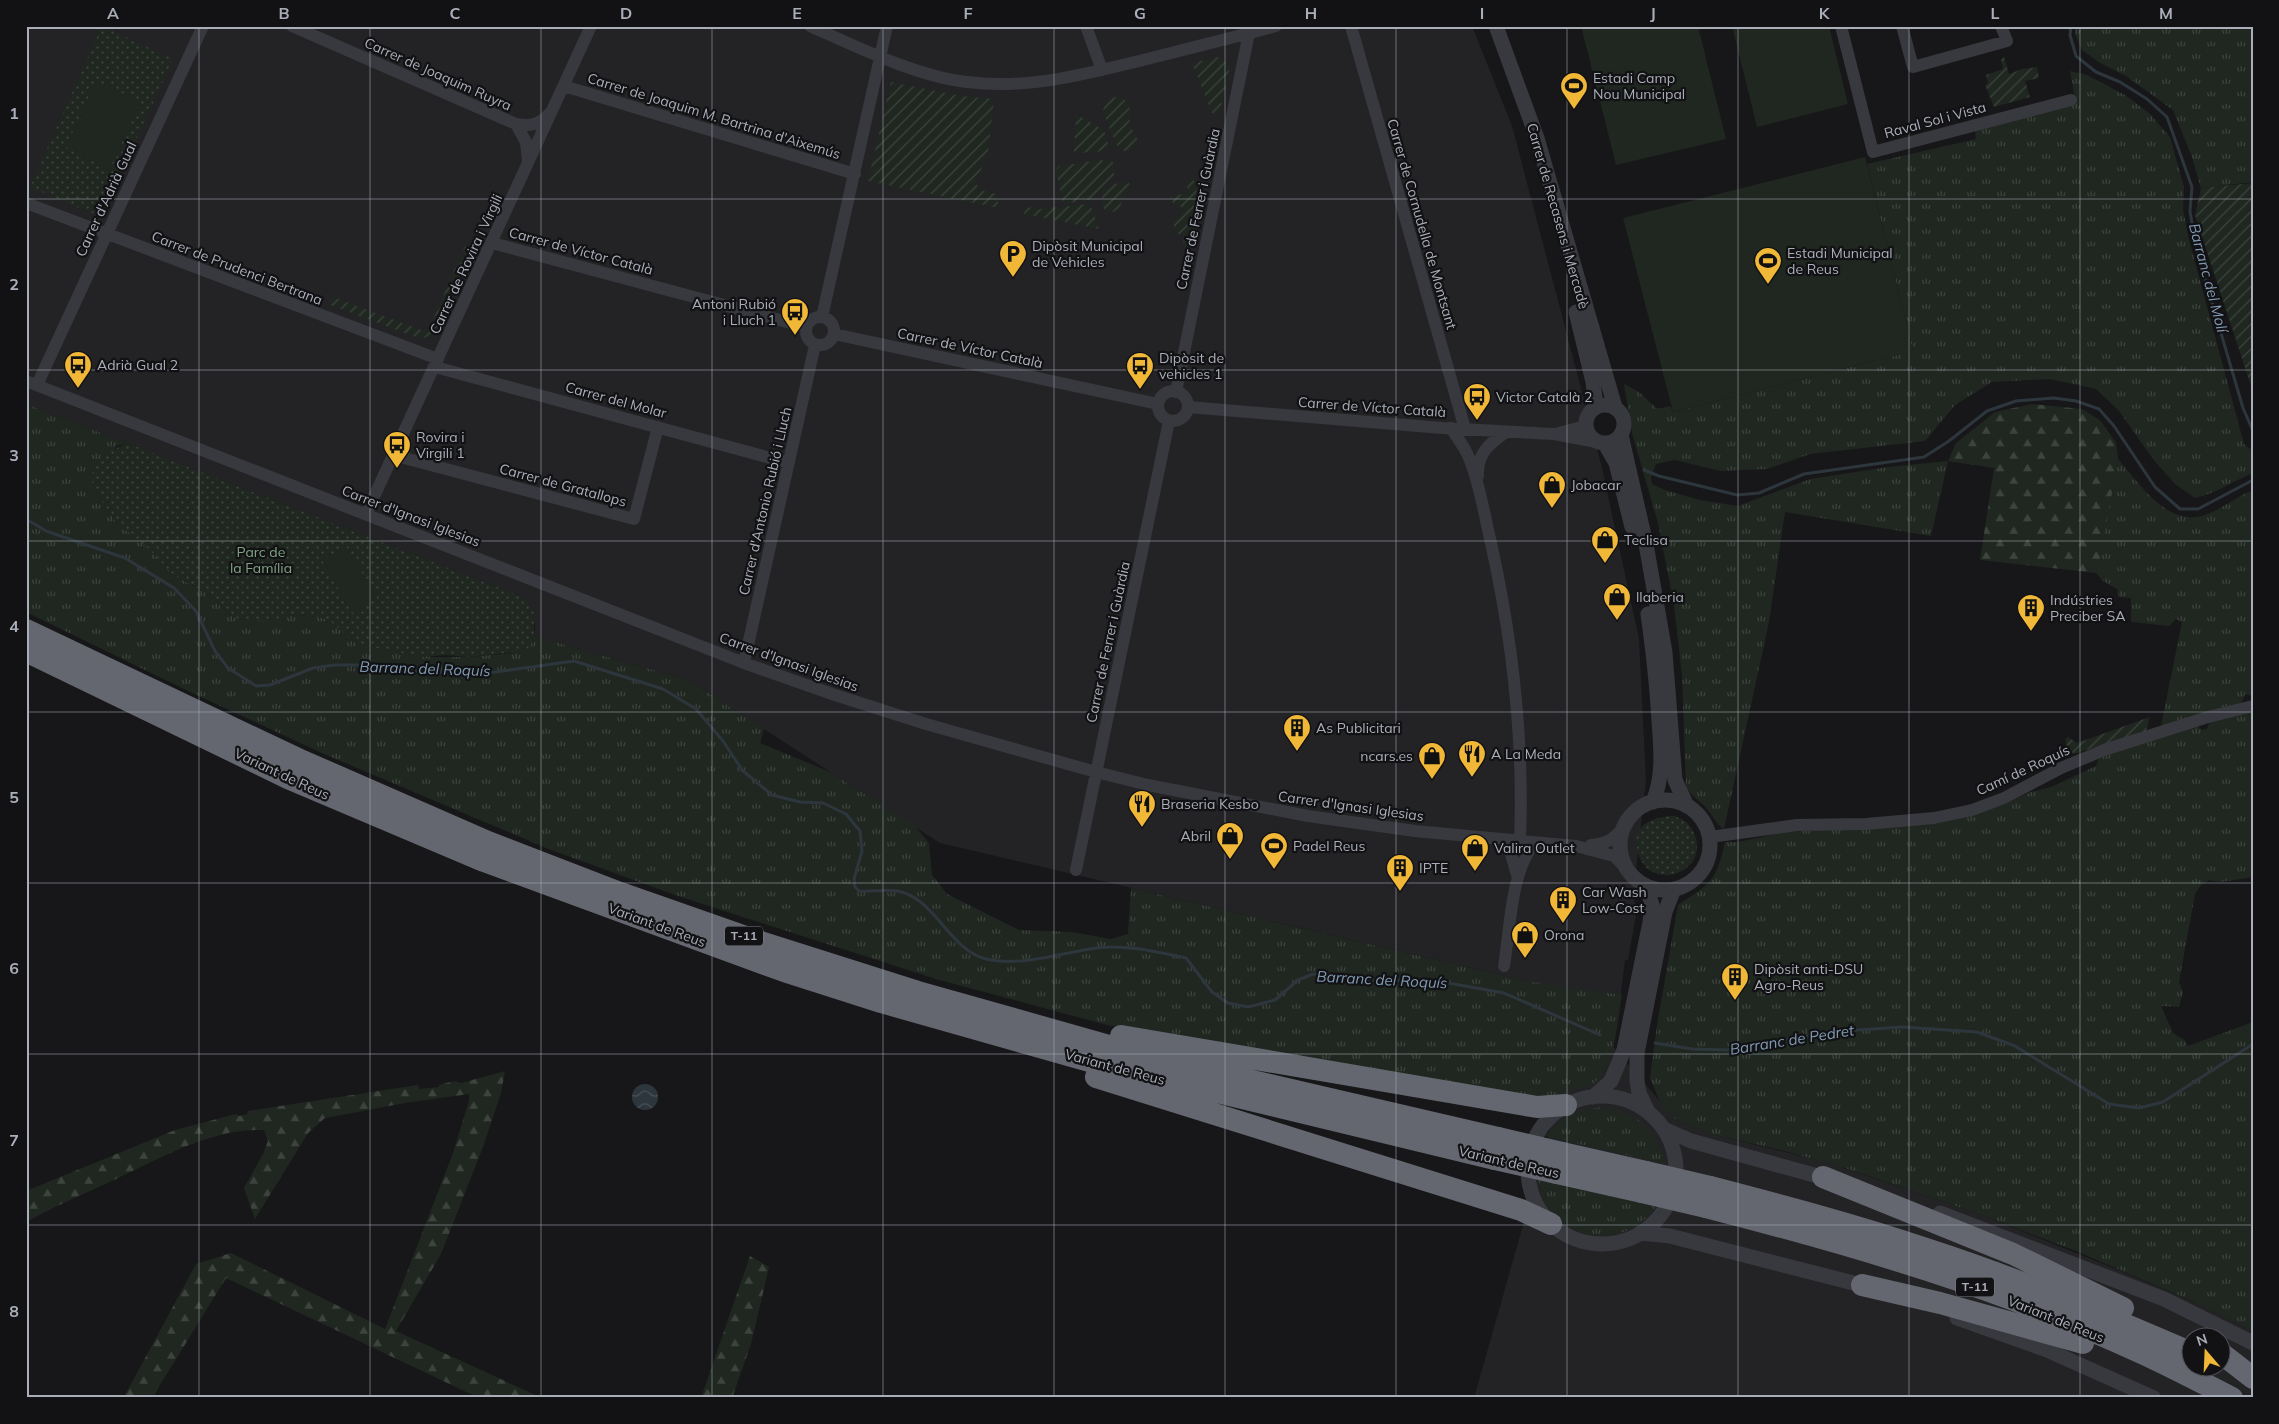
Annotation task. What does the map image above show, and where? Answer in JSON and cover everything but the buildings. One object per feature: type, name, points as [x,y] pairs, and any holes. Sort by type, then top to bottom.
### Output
[{"type":"highway","name":"Variant de Reus","points":[[26,630],[298,759],[488,842],[620,893],[754,940],[918,992],[1141,1055],[1497,1148],[1708,1197],[1823,1216],[1927,1249],[2041,1290],[2182,1349]]},
{"type":"highway","name":"Variant de Reus","points":[[26,651],[288,778],[484,861],[784,971],[880,1002],[1189,1087],[1497,1148]]},
{"type":"highway","points":[[918,992],[1037,1016],[1094,1032],[1537,1107],[1566,1106]]},
{"type":"highway","points":[[880,1002],[954,1033],[1248,1123],[1521,1210],[1551,1224]]},
{"type":"highway","points":[[1823,1177],[2012,1254],[2182,1336]]},
{"type":"highway","name":"Variant de Reus","points":[[1708,1197],[1819,1236],[1925,1269],[1979,1289],[2143,1354],[2232,1398]]},
{"type":"highway","points":[[1862,1285],[1940,1303],[2080,1342],[2226,1398]]},
{"type":"highway","points":[[2232,1362],[2253,1379]]},
{"type":"highway","points":[[2232,1370],[2253,1379]]},
{"type":"street","name":"Carrer d'Adrià Gual","points":[[32,383],[106,234],[203,26]]},
{"type":"street","name":"Carrer de Joaquim Ruyra","points":[[292,26],[516,124],[535,125],[554,106]]},
{"type":"street","name":"Carrer de Rovira i Virgili","points":[[366,514],[591,26]]},
{"type":"street","points":[[810,26],[880,57],[928,73],[966,82],[1022,85],[1063,79],[1102,70],[1249,30],[1276,26]]},
{"type":"street","points":[[822,317],[887,26]]},
{"type":"street","points":[[1086,26],[1102,70]]},
{"type":"street","name":"Carrer de Cornudella de Montsant","points":[[1351,26],[1465,429]]},
{"type":"street","name":"Carrer de Recasens i Mercadè","points":[[1488,26],[1520,109],[1535,158],[1591,372],[1596,407]]},
{"type":"street","name":"Carrer de Recasens i Mercadè","points":[[1496,26],[1537,138],[1615,407]]},
{"type":"street","name":"Raval Sol i Vista","points":[[1841,26],[1873,152],[2072,100]]},
{"type":"street","points":[[1902,26],[1913,67],[2006,41],[2001,26]]},
{"type":"street","name":"Carrer de Ferrer i Guàrdia","points":[[1176,392],[1249,30]]},
{"type":"street","name":"Carrer de Joaquim M. Bartrina d'Aixemús","points":[[564,86],[855,174]]},
{"type":"street","name":"Carrer de Joaquim Ruyra","points":[[516,124],[526,142],[528,164]]},
{"type":"street","name":"Carrer de Prudenci Bertrana","points":[[26,202],[436,363]]},
{"type":"street","name":"Carrer de Víctor Català","points":[[492,243],[806,327]]},
{"type":"street","points":[[822,317],[832,323],[834,334],[826,344],[815,345],[807,338],[806,327],[812,320],[822,317]]},
{"type":"street","name":"Carrer de Víctor Català","points":[[834,334],[1158,404]]},
{"type":"street","name":"Carrer d'Antonio Rubió i Lluch","points":[[744,663],[815,345]]},
{"type":"street","name":"Carrer del Molar","points":[[436,363],[789,463]]},
{"type":"street","name":"Carrer d'Ignasi Iglesias","points":[[32,383],[744,663],[926,724],[1096,772],[1200,796],[1308,816],[1415,831],[1502,840],[1576,846],[1606,844],[1617,836],[1625,826]]},
{"type":"street","points":[[1176,392],[1185,397],[1188,407],[1182,419],[1169,421],[1160,415],[1158,404],[1163,395],[1176,392]]},
{"type":"street","points":[[1621,435],[1615,441],[1603,443],[1591,438],[1585,426],[1587,417],[1596,407],[1607,405],[1615,407],[1620,412],[1624,421],[1621,435],[1646,544],[1665,652],[1675,780],[1687,806]]},
{"type":"street","name":"Carrer de Víctor Català","points":[[1188,407],[1451,428],[1554,434],[1603,443]]},
{"type":"street","name":"Carrer de Ferrer i Guàrdia","points":[[1076,870],[1169,421]]},
{"type":"street","name":"Carrer de Víctor Català","points":[[1554,434],[1585,426]]},
{"type":"street","name":"Carrer de Gratallops","points":[[393,456],[634,519],[658,427]]},
{"type":"street","points":[[1451,428],[1469,457],[1505,605],[1518,717],[1521,798],[1520,841]]},
{"type":"street","points":[[1478,488],[1479,458],[1488,446],[1506,432]]},
{"type":"street","points":[[1603,443],[1616,463],[1638,552],[1656,669],[1662,762],[1660,781],[1653,802]]},
{"type":"street","name":"Camí de Roquís","points":[[1710,837],[1796,825],[1866,824],[1934,818],[1972,810],[2004,798],[2061,768],[2104,750],[2208,717],[2253,706]]},
{"type":"street","points":[[1673,800],[1687,806],[1702,819],[1710,837],[1709,857],[1699,875],[1688,885],[1664,891],[1647,888],[1632,877],[1626,868],[1621,851],[1625,826],[1642,807],[1653,802],[1673,800]]},
{"type":"street","points":[[1502,840],[1511,854],[1517,875]]},
{"type":"street","points":[[1504,966],[1517,875],[1525,855],[1535,843]]},
{"type":"street","name":"Carrer d'Ignasi Iglesias","points":[[1576,846],[1614,856],[1626,868]]},
{"type":"street","points":[[1593,1097],[1611,1081],[1624,1050],[1650,922],[1651,896],[1647,888]]},
{"type":"street","points":[[1648,1112],[1622,1099],[1593,1097],[1566,1106],[1556,1112],[1539,1131],[1533,1142],[1528,1180],[1531,1192],[1551,1224],[1570,1236],[1590,1243],[1616,1242],[1640,1233],[1650,1226],[1663,1210],[1672,1193],[1675,1180],[1674,1153],[1664,1129],[1648,1112],[1639,1093],[1637,1053],[1665,912],[1674,889]]},
{"type":"street","points":[[1664,1129],[1691,1141],[1823,1177],[1932,1210],[2164,1299],[2253,1343]]},
{"type":"street","points":[[1640,1233],[1670,1236],[1862,1285],[2047,1350],[2154,1398]]},
{"type":"shaded area","points":[[26,26],[1472,26],[1512,126],[1602,468],[1639,639],[1646,781],[1633,896],[1637,910],[1628,960],[1625,960],[1621,993],[1610,1043],[1676,1120],[1715,1135],[1826,1162],[1979,1214],[2196,1303],[2253,1331],[2253,1398],[1474,1398],[1559,1098],[1527,981],[940,843],[688,680],[534,636],[535,625],[523,597],[26,404]]},
{"type":"green space","points":[[102,26],[173,59],[105,208],[100,212],[91,213],[30,187]]},
{"type":"green space","points":[[1581,26],[1698,26],[1726,139],[1616,165]]},
{"type":"green space","points":[[1732,26],[1829,26],[1848,104],[1757,127]]},
{"type":"green space","points":[[2076,26],[2253,26],[2253,182],[2201,188],[2192,157],[2173,110],[2126,76],[2100,63],[2082,50],[2075,34]]},
{"type":"green space","points":[[1219,57],[1230,67],[1219,115],[1212,113],[1192,63]]},
{"type":"green space","points":[[2004,57],[2009,74],[2022,69],[2037,67],[2039,78],[2025,81],[2030,97],[1994,107],[1985,85],[1988,84],[1986,75],[2003,69],[2001,59]]},
{"type":"green space","points":[[2070,71],[2087,75],[2125,95],[2149,113],[2170,137],[2184,187],[2183,209],[2189,240],[2244,444],[2253,451],[2253,473],[2195,498],[2175,484],[2153,459],[2119,411],[2096,389],[2050,379],[1992,382],[1955,405],[1925,441],[1810,454],[1767,469],[1721,471],[1675,460],[1656,464],[1651,477],[1652,484],[1665,490],[1700,500],[1738,506],[1810,479],[1888,467],[1948,461],[1931,536],[1785,512],[1769,622],[1724,829],[1686,788],[1682,675],[1674,605],[1658,523],[1632,433],[1624,384],[1639,392],[1657,409],[1670,406],[1673,412],[1913,351],[1867,164],[1976,139],[1975,131],[2076,104]]},
{"type":"green space","points":[[96,81],[141,102],[109,170],[66,147]]},
{"type":"green space","points":[[891,82],[961,96],[994,99],[988,152],[976,182],[986,192],[996,194],[999,208],[868,181]]},
{"type":"green space","points":[[1118,97],[1129,105],[1130,124],[1138,143],[1125,151],[1116,143],[1103,113],[1104,104],[1109,98]]},
{"type":"green space","points":[[1076,114],[1104,130],[1109,147],[1097,152],[1074,153]]},
{"type":"green space","name":"Estadi Municipal de Reus","points":[[1865,157],[1913,351],[1673,412],[1623,218]]},
{"type":"green space","points":[[1101,160],[1113,162],[1114,175],[1092,199],[1063,204],[1056,170],[1059,166]]},
{"type":"green space","points":[[1191,178],[1197,184],[1196,195],[1202,198],[1192,249],[1183,247],[1184,236],[1174,232],[1174,221],[1177,217],[1181,217],[1182,207],[1173,203],[1169,197],[1188,193],[1187,182]]},
{"type":"green space","points":[[1123,181],[1128,181],[1130,185],[1118,210],[1113,212],[1104,209],[1102,205],[1103,189]]},
{"type":"green space","points":[[2253,183],[2253,392],[2195,215],[2201,188]]},
{"type":"green space","points":[[1090,204],[1099,229],[1024,214],[1026,207],[1040,209]]},
{"type":"green space","points":[[465,246],[472,250],[434,334],[421,339],[330,305],[333,297],[421,330],[429,328]]},
{"type":"green space","points":[[26,404],[127,443],[117,446],[92,479],[96,492],[116,522],[151,550],[173,575],[209,594],[231,616],[242,620],[295,615],[319,617],[329,620],[354,642],[396,652],[433,657],[468,657],[513,653],[530,646],[534,636],[688,680],[764,729],[760,743],[830,772],[915,826],[929,843],[932,875],[947,894],[1019,930],[1072,932],[1111,939],[1128,934],[1131,888],[1527,981],[1622,995],[1614,1042],[1607,1066],[1594,1083],[1587,1087],[1573,1090],[1567,1094],[1533,1098],[1107,1025],[936,979],[678,896],[551,850],[324,754],[184,689],[26,612]]},
{"type":"green space","points":[[2032,404],[2082,409],[2101,421],[2116,443],[2118,459],[2096,573],[1980,560],[1994,468],[1948,461],[1956,443],[1995,412]]},
{"type":"green space","name":"Parc de la Família","points":[[127,443],[523,597],[534,613],[534,636],[530,646],[524,651],[468,657],[445,655],[422,657],[354,642],[329,620],[319,617],[295,615],[264,621],[242,620],[231,616],[209,594],[173,575],[150,550],[116,522],[96,492],[92,479],[93,470],[107,453]]},
{"type":"green space","points":[[2118,459],[2152,498],[2173,513],[2184,517],[2203,516],[2253,490],[2253,696],[2245,694],[2242,702],[2234,706],[2161,726],[2182,622],[2176,619],[2169,626],[2131,622],[2131,598],[2119,597],[2117,589],[2103,581],[2096,573]]},
{"type":"green space","points":[[346,546],[377,598],[352,613],[322,560]]},
{"type":"green space","points":[[2253,710],[2253,877],[2221,882],[2209,880],[2200,886],[2195,894],[2179,982],[2183,992],[2179,1007],[2161,1006],[2173,1033],[2185,1040],[2188,1046],[2253,1022],[2253,1331],[2192,1301],[2076,1251],[1979,1214],[1845,1168],[1781,1150],[1715,1135],[1676,1120],[1660,1102],[1650,1078],[1657,1025],[1678,905],[1698,892],[1715,874],[1725,842],[1738,842],[1786,832],[1908,825],[2002,805],[2031,792],[2051,787],[2096,766],[2099,757],[2197,725],[2202,730],[2207,729],[2210,721]]},
{"type":"green space","points":[[2150,717],[2146,731],[2074,754],[2067,748],[2065,739],[2068,737],[2077,743]]},
{"type":"green space","points":[[1674,816],[1686,822],[1694,833],[1697,846],[1695,858],[1688,867],[1678,873],[1667,875],[1656,873],[1646,867],[1639,856],[1637,838],[1639,831],[1649,821]]},
{"type":"green space","points":[[505,1071],[501,1093],[483,1147],[441,1254],[396,1331],[542,1398],[479,1398],[226,1278],[152,1398],[124,1397],[196,1264],[231,1253],[385,1329],[453,1153],[469,1101],[469,1094],[405,1103],[325,1118],[308,1133],[255,1219],[244,1188],[268,1141],[264,1130],[225,1134],[169,1153],[26,1222],[26,1191],[175,1130],[236,1114],[239,1116],[247,1114],[248,1111],[418,1085],[419,1089],[439,1087],[439,1085],[454,1081],[461,1083]]},
{"type":"green space","points":[[1604,1107],[1628,1114],[1645,1125],[1657,1141],[1666,1164],[1545,1136],[1565,1118],[1578,1112]]},
{"type":"green space","points":[[1538,1179],[1656,1207],[1646,1218],[1631,1229],[1614,1235],[1590,1234],[1578,1231],[1567,1225],[1549,1209],[1543,1198]]},
{"type":"green space","points":[[750,1256],[769,1267],[751,1344],[732,1398],[701,1398]]},
{"type":"water","points":[[645,1084],[654,1088],[658,1097],[654,1106],[645,1110],[636,1106],[632,1097],[636,1088]]},
{"type":"waterway","name":"Barranc del Molí","points":[[2071,26],[2070,35],[2076,56],[2096,72],[2120,82],[2147,99],[2167,117],[2192,187],[2190,211],[2196,248],[2243,408],[2253,431]]},
{"type":"waterway","points":[[1644,470],[1659,476],[1737,495],[1759,493],[1804,474],[1924,457],[1949,441],[1987,411],[2016,401],[2054,398],[2076,401],[2099,409],[2114,426],[2155,487],[2180,509],[2198,509],[2253,480]]},
{"type":"waterway","name":"Barranc del Roquís","points":[[26,519],[46,531],[125,558],[174,588],[196,611],[215,651],[228,668],[256,686],[270,685],[313,668],[335,665],[481,674],[574,661],[663,689],[696,709],[723,741],[742,770],[772,795],[800,802],[823,803],[846,814],[860,831],[862,851],[854,879],[855,887],[859,891],[892,890],[910,895],[922,903],[961,945],[986,959],[999,961],[1026,960],[1107,947],[1153,951],[1186,958],[1212,992],[1228,1003],[1248,1007],[1275,1000],[1298,980],[1313,974],[1371,980],[1437,981],[1504,993],[1600,1035]]},
{"type":"waterway","name":"Barranc de Pedret","points":[[1655,1043],[1692,1049],[1728,1050],[1829,1032],[1902,1027],[1977,1032],[2015,1046],[2109,1104],[2139,1108],[2163,1102],[2253,1044]]},
{"type":"place","name":"Estadi Camp Nou Municipal","points":[[1574,110]]},
{"type":"place","name":"Dipòsit Municipal de Vehicles","points":[[1013,278]]},
{"type":"place","name":"Estadi Municipal de Reus","points":[[1768,285]]},
{"type":"place","name":"Antoni Rubió i Lluch 1","points":[[795,336]]},
{"type":"place","name":"Adrià Gual 2","points":[[78,389]]},
{"type":"place","name":"Dipòsit de vehicles 1","points":[[1140,390]]},
{"type":"place","name":"Victor Català 2","points":[[1477,421]]},
{"type":"place","name":"Rovira i Virgili 1","points":[[397,469]]},
{"type":"place","name":"Jobacar","points":[[1552,509]]},
{"type":"place","name":"Teclisa","points":[[1605,564]]},
{"type":"place","name":"llaberia","points":[[1617,621]]},
{"type":"place","name":"Indústries Preciber SA","points":[[2031,632]]},
{"type":"place","name":"As Publicitari","points":[[1297,752]]},
{"type":"place","name":"A La Meda","points":[[1472,778]]},
{"type":"place","name":"ncars.es","points":[[1432,780]]},
{"type":"place","name":"Braseria Kesbo","points":[[1142,828]]},
{"type":"place","name":"Abril","points":[[1230,860]]},
{"type":"place","name":"Padel Reus","points":[[1274,870]]},
{"type":"place","name":"Valira Outlet","points":[[1475,872]]},
{"type":"place","name":"IPTE","points":[[1400,892]]},
{"type":"place","name":"Car Wash Low-Cost","points":[[1563,924]]},
{"type":"place","name":"Orona","points":[[1525,959]]},
{"type":"place","name":"Dipòsit anti-DSU Agro-Reus","points":[[1735,1001]]}]
